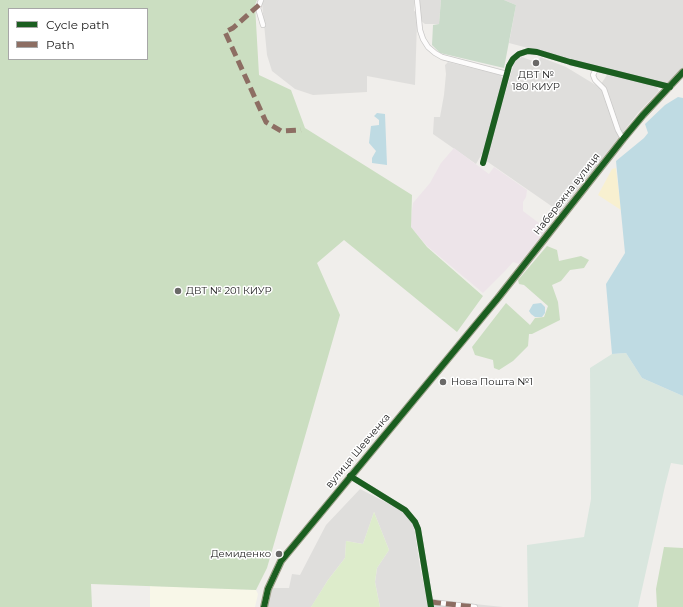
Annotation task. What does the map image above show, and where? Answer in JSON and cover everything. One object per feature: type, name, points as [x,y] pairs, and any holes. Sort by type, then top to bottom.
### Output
[{"type":"street","points":[[261,0],[258,8],[262,25]]},
{"type":"street","points":[[417,0],[420,30],[423,39],[428,47],[435,53],[442,57],[506,74]]},
{"type":"street","points":[[483,163],[506,74],[513,58],[519,54],[528,51],[537,52],[596,69],[670,86]]},
{"type":"street","points":[[596,69],[593,75],[595,80],[604,89],[618,130],[623,139]]},
{"type":"street","name":"Набережна вулиця","points":[[483,317],[643,114],[683,72]]},
{"type":"street","name":"вулиця Шевченка","points":[[264,607],[268,589],[281,561],[483,317]]},
{"type":"street","points":[[350,476],[405,510],[415,522],[418,529],[431,604],[475,607]]},
{"type":"shaded area","points":[[263,0],[414,0],[414,11],[417,12],[415,85],[367,76],[367,92],[313,95],[295,89],[272,71],[267,55],[262,3]]},
{"type":"shaded area","points":[[419,0],[441,0],[439,24],[425,24],[421,21]]},
{"type":"shaded area","points":[[504,0],[683,0],[683,69],[669,85],[509,43],[516,5]]},
{"type":"shaded area","points":[[522,57],[538,63],[540,57],[566,67],[599,87],[607,75],[656,85],[659,91],[638,113],[560,212],[485,160],[515,60]]},
{"type":"shaded area","points":[[448,62],[500,75],[504,80],[483,152],[476,164],[433,134],[434,117],[440,117],[444,95],[446,74],[445,65]]},
{"type":"shaded area","points":[[454,148],[489,174],[494,167],[527,190],[526,197],[523,202],[523,211],[547,229],[519,264],[513,262],[483,293],[427,246],[410,226],[413,203],[430,183],[441,163]]},
{"type":"shaded area","points":[[626,353],[642,378],[683,396],[683,465],[671,463],[638,607],[528,607],[527,545],[584,537],[591,499],[590,368],[612,354]]},
{"type":"shaded area","points":[[360,489],[403,511],[410,519],[414,526],[420,567],[427,599],[503,607],[380,607],[375,582],[377,568],[389,550],[374,512],[363,544],[346,541],[345,558],[328,580],[311,607],[260,607],[263,594],[273,588],[289,588],[292,574],[300,575],[326,525]]},
{"type":"shaded area","points":[[150,586],[256,590],[258,594],[255,607],[150,607]]},
{"type":"green space","points":[[0,0],[257,0],[255,5],[259,75],[291,90],[305,128],[412,195],[411,227],[427,247],[483,296],[457,332],[344,240],[317,263],[340,315],[267,568],[256,590],[91,584],[92,607],[0,607]]},
{"type":"green space","points":[[441,0],[504,0],[516,5],[504,68],[440,53],[432,45],[433,25],[439,24]]},
{"type":"green space","points":[[547,246],[557,250],[559,261],[581,256],[589,260],[584,268],[570,270],[561,281],[552,285],[558,302],[560,320],[532,334],[529,334],[528,346],[513,361],[499,370],[494,368],[493,360],[475,355],[472,347],[506,303],[530,325],[535,318],[544,317],[548,306],[524,285],[519,284],[518,280]]},
{"type":"green space","points":[[374,512],[389,550],[377,568],[375,582],[380,607],[311,607],[328,580],[345,558],[346,541],[363,544]]},
{"type":"green space","points":[[664,547],[683,548],[683,607],[657,607],[656,589]]},
{"type":"sand","points":[[616,168],[621,210],[598,195],[612,169]]},
{"type":"water","points":[[678,97],[683,98],[683,396],[642,378],[626,353],[612,354],[606,284],[625,253],[616,161],[648,133],[645,124],[665,105]]},
{"type":"water","points":[[377,113],[385,114],[387,165],[372,163],[372,158],[376,151],[369,143],[371,126],[379,125],[379,120],[374,116]]},
{"type":"water","points":[[541,303],[545,307],[545,313],[542,317],[535,317],[529,311],[533,304]]},
{"type":"marked path","points":[[259,5],[233,28],[225,32],[266,122],[281,131],[301,130]]},
{"type":"marked path","points":[[431,602],[475,607]]},
{"type":"cycle path","points":[[483,163],[509,66],[513,59],[519,54],[528,51],[537,52],[570,62],[670,87]]},
{"type":"cycle path","points":[[264,607],[268,589],[281,561],[498,298],[623,139],[683,72]]},
{"type":"cycle path","points":[[350,476],[405,510],[415,522],[418,529],[431,607]]},
{"type":"place","name":"ДВТ № 180 КИУР","points":[[536,63]]},
{"type":"place","name":"ДВТ № 201 КИУР","points":[[178,291]]},
{"type":"place","name":"Нова Пошта №1","points":[[443,382]]},
{"type":"place","name":"Демиденко","points":[[279,554]]}]
